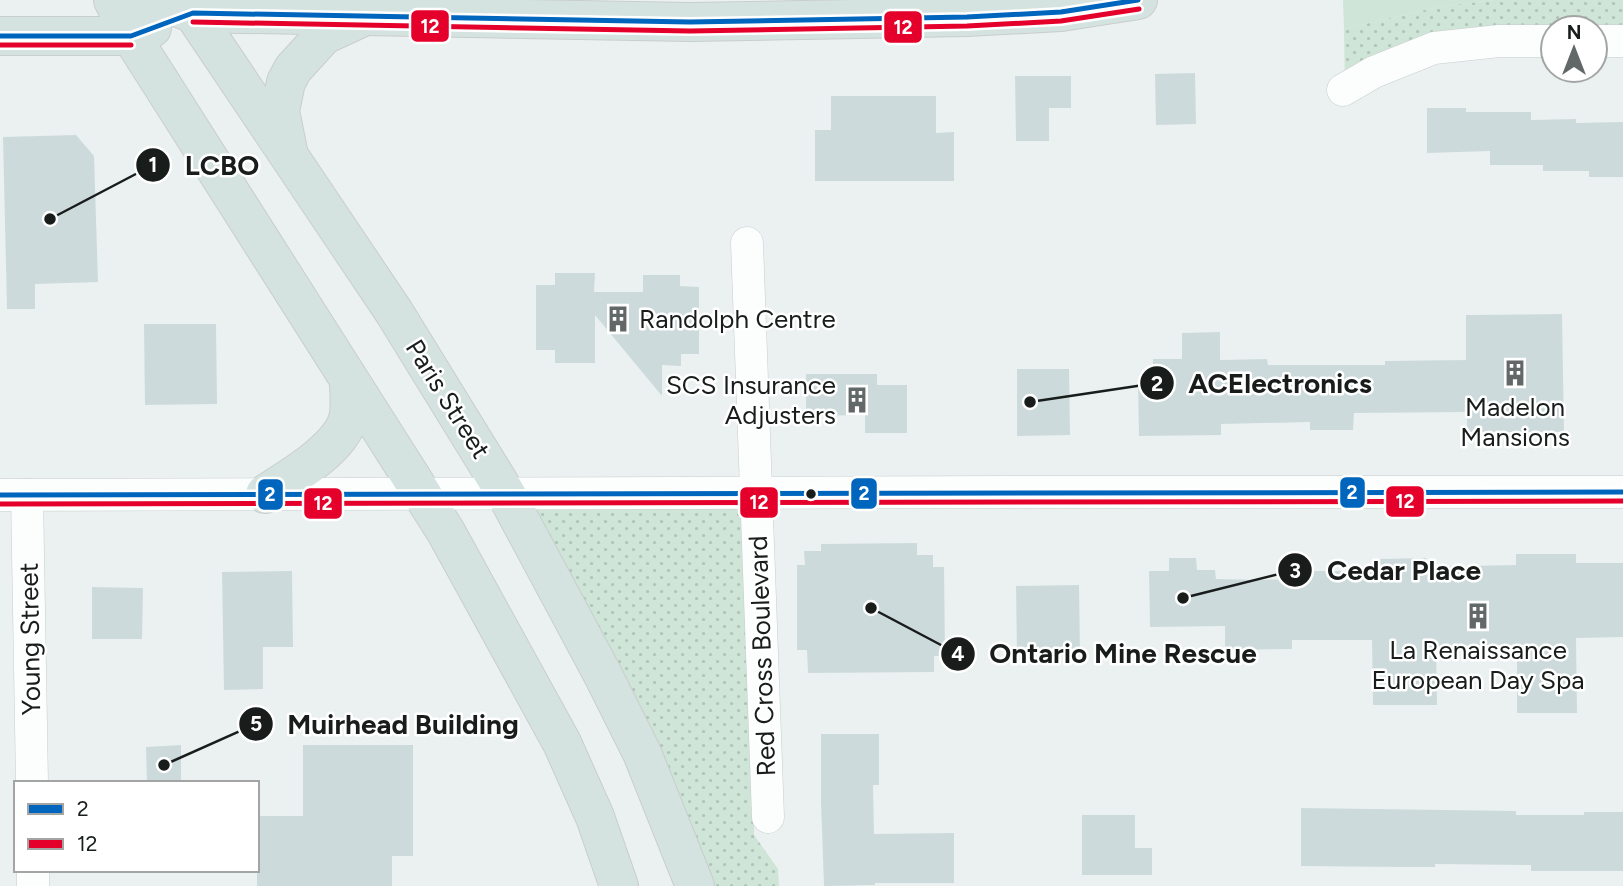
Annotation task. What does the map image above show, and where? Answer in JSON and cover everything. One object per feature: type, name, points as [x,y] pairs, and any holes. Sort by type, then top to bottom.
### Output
[{"type":"main road","points":[[113,0],[131,36],[446,532],[562,743],[595,817],[619,886]]},
{"type":"main road","points":[[153,0],[191,6],[364,16],[966,9],[1061,12],[1138,0]]},
{"type":"main road","points":[[0,36],[131,36],[191,6]]},
{"type":"main road","name":"Paris Street","points":[[191,6],[394,312],[506,494],[642,753],[695,886]]},
{"type":"main road","points":[[289,156],[280,111],[286,82],[293,69],[324,35],[364,16]]},
{"type":"main road","points":[[265,494],[303,470],[335,441],[348,421],[349,381]]},
{"type":"street","points":[[1343,90],[1374,72],[1434,48],[1499,41],[1539,41]]},
{"type":"street","name":"Red Cross Boulevard","points":[[747,243],[768,817]]},
{"type":"street","points":[[14,495],[1623,492]]},
{"type":"street","name":"Young Street","points":[[14,495],[32,781]]},
{"type":"green space","points":[[1343,0],[1495,0],[1438,7],[1344,29]]},
{"type":"green space","points":[[1495,0],[1623,0],[1623,43],[1609,36],[1609,14],[1539,14],[1539,32],[1345,91],[1344,29],[1438,7]]},
{"type":"green space","points":[[753,495],[754,835],[778,869],[779,886],[697,886],[509,496]]},
{"type":"building","points":[[1195,73],[1196,124],[1156,125],[1155,74]]},
{"type":"building","points":[[1015,76],[1071,76],[1071,108],[1049,108],[1049,141],[1016,141]]},
{"type":"building","points":[[831,96],[936,96],[936,133],[954,132],[954,181],[815,181],[815,130],[831,130]]},
{"type":"building","points":[[1427,108],[1466,108],[1466,112],[1531,112],[1531,120],[1623,122],[1623,177],[1589,177],[1589,171],[1543,171],[1543,165],[1490,165],[1490,151],[1427,153]]},
{"type":"building","points":[[76,135],[94,156],[98,282],[35,284],[35,309],[7,309],[3,137]]},
{"type":"building","name":"Randolph Centre","points":[[555,273],[595,273],[594,292],[643,292],[643,275],[680,275],[680,286],[699,287],[699,354],[681,354],[681,366],[662,365],[662,396],[595,315],[595,363],[555,363],[555,350],[536,350],[536,285],[555,285]]},
{"type":"building","points":[[1562,314],[1564,432],[1467,432],[1467,412],[1354,413],[1353,430],[1310,430],[1310,422],[1221,424],[1221,435],[1139,436],[1138,383],[1153,383],[1153,359],[1182,359],[1182,333],[1220,332],[1220,360],[1267,359],[1268,365],[1385,365],[1385,361],[1466,360],[1466,315]]},
{"type":"building","points":[[144,324],[216,324],[217,404],[145,405]]},
{"type":"building","points":[[1017,369],[1069,369],[1070,435],[1017,436]]},
{"type":"building","name":"SCS Insurance Adjusters","points":[[806,374],[877,374],[877,385],[907,385],[907,433],[865,433],[865,415],[806,416]]},
{"type":"building","points":[[917,543],[917,555],[933,555],[933,567],[944,567],[945,656],[934,656],[934,672],[808,673],[807,650],[797,650],[797,565],[805,565],[804,551],[821,551],[821,544]]},
{"type":"building","points":[[1516,554],[1576,554],[1576,563],[1623,563],[1623,637],[1576,638],[1577,713],[1517,713],[1517,645],[1436,646],[1437,705],[1373,705],[1372,640],[1292,640],[1292,649],[1225,650],[1225,626],[1150,627],[1149,571],[1169,571],[1169,558],[1196,558],[1197,570],[1215,570],[1216,579],[1258,580],[1295,579],[1295,571],[1380,571],[1380,559],[1426,558],[1426,567],[1516,565]]},
{"type":"building","points":[[292,571],[293,647],[263,647],[263,689],[224,690],[222,572]]},
{"type":"building","points":[[1079,585],[1080,652],[1017,653],[1016,586]]},
{"type":"building","points":[[92,587],[143,588],[142,639],[92,639]]},
{"type":"building","points":[[821,734],[879,734],[879,785],[873,785],[874,834],[954,833],[954,883],[824,886]]},
{"type":"building","points":[[181,745],[181,781],[147,781],[146,747]]},
{"type":"building","points":[[303,745],[413,745],[413,856],[392,856],[392,886],[257,886],[259,816],[303,816]]},
{"type":"building","points":[[1301,808],[1516,811],[1516,815],[1623,812],[1623,871],[1531,871],[1531,865],[1301,866]]},
{"type":"building","points":[[1082,815],[1135,815],[1135,848],[1152,848],[1152,875],[1082,875]]},
{"type":"transit line","name":"2","points":[[0,36],[131,36],[193,13],[690,22],[967,17],[1061,12],[1138,0]]},
{"type":"transit line","name":"12","points":[[193,22],[690,31],[967,26],[1061,21],[1139,9]]},
{"type":"transit line","name":"12","points":[[0,45],[131,45]]},
{"type":"transit line","name":"2","points":[[0,495],[1623,492]]},
{"type":"transit line","name":"12","points":[[0,504],[1623,501]]},
{"type":"place","name":"LCBO","points":[[50,219]]},
{"type":"place","name":"Randolph Centre","points":[[618,319]]},
{"type":"place","name":"Madelon Mansions","points":[[1515,373]]},
{"type":"place","name":"SCS Insurance Adjusters","points":[[857,400]]},
{"type":"place","name":"ACElectronics","points":[[1030,402]]},
{"type":"place","name":"Cedar Place","points":[[1183,598]]},
{"type":"place","name":"Ontario Mine Rescue","points":[[871,608]]},
{"type":"place","name":"La Renaissance European Day Spa","points":[[1478,616]]},
{"type":"place","name":"Muirhead Building","points":[[164,765]]}]
